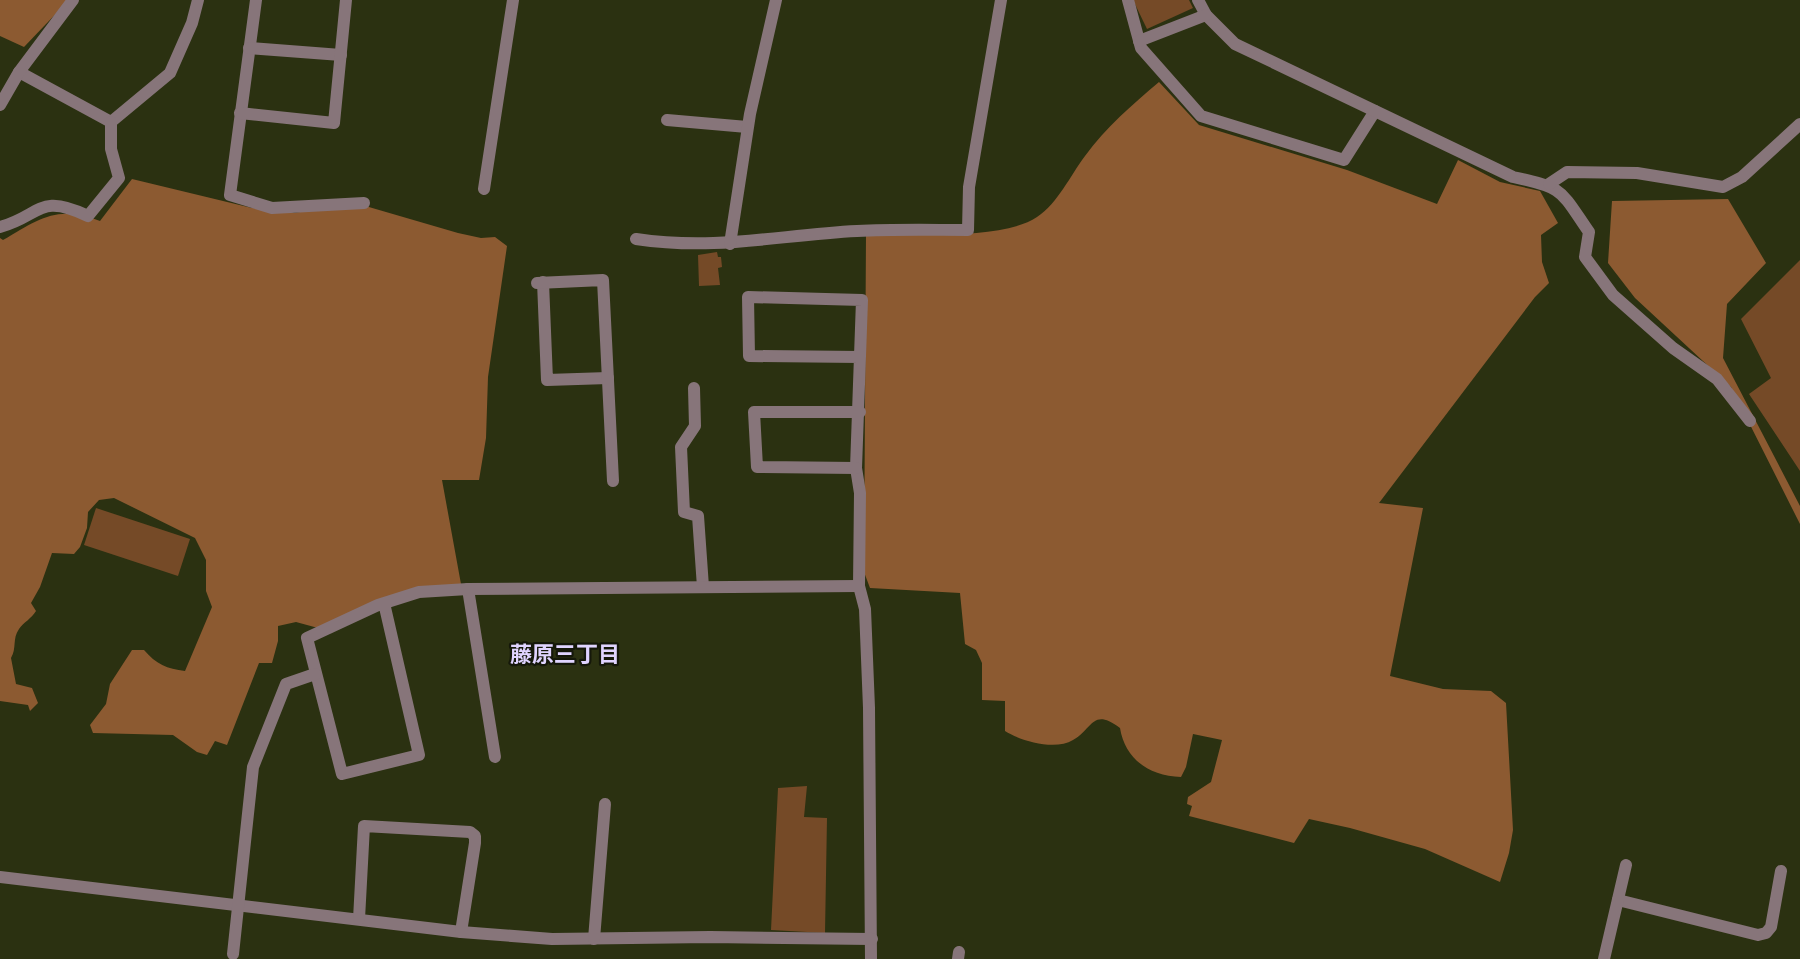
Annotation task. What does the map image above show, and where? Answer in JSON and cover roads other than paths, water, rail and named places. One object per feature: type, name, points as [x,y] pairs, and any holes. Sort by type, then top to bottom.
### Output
[{"type":"street","points":[[0,105],[19,72],[73,0]]},
{"type":"street","points":[[111,122],[170,73],[192,23],[198,0]]},
{"type":"street","points":[[256,0],[230,195],[272,208],[364,203]]},
{"type":"street","points":[[240,113],[334,123],[346,0]]},
{"type":"street","points":[[484,189],[513,0]]},
{"type":"street","points":[[730,244],[747,127],[776,0]]},
{"type":"street","points":[[636,239],[677,245],[730,244],[856,231],[968,230],[969,187],[1001,0]]},
{"type":"street","points":[[1128,0],[1141,48],[1201,116],[1344,160],[1375,111]]},
{"type":"street","points":[[1198,0],[1206,15],[1235,44],[1513,177],[1549,184],[1560,190],[1589,232],[1586,257],[1613,295],[1673,348],[1717,379],[1750,421]]},
{"type":"street","points":[[1139,41],[1206,15]]},
{"type":"street","points":[[249,48],[341,55]]},
{"type":"street","points":[[19,72],[111,122]]},
{"type":"street","points":[[667,120],[747,127]]},
{"type":"street","points":[[0,227],[39,207],[68,206],[88,216],[119,178],[111,149],[111,122]]},
{"type":"street","points":[[1549,184],[1567,172],[1637,173],[1722,187],[1742,177],[1800,124]]},
{"type":"street","points":[[608,378],[547,380],[540,283],[603,280],[608,378],[613,481]]},
{"type":"street","points":[[861,357],[749,357],[748,297],[862,300],[861,357],[860,412],[856,468],[860,493],[859,586],[865,609],[869,708],[871,959]]},
{"type":"street","points":[[694,388],[695,426],[681,447],[684,513],[698,516],[703,587]]},
{"type":"street","points":[[856,468],[757,467],[754,412],[860,412]]},
{"type":"street","points":[[384,603],[419,755],[342,774],[307,638],[384,603],[419,592],[468,589],[859,586]]},
{"type":"street","points":[[468,589],[495,757]]},
{"type":"street","points":[[299,627],[310,635]]},
{"type":"street","points":[[233,954],[253,766],[286,684],[315,674]]},
{"type":"street","points":[[594,939],[605,804]]},
{"type":"street","points":[[359,919],[364,826],[470,832],[475,836],[475,843],[461,932]]},
{"type":"street","points":[[1604,959],[1626,865]]},
{"type":"street","points":[[1618,900],[1758,935],[1766,933],[1771,927],[1781,871]]},
{"type":"street","points":[[0,877],[461,932],[552,939],[722,937],[872,939]]},
{"type":"district","name":"藤原三丁目","points":[[565,654]]}]
